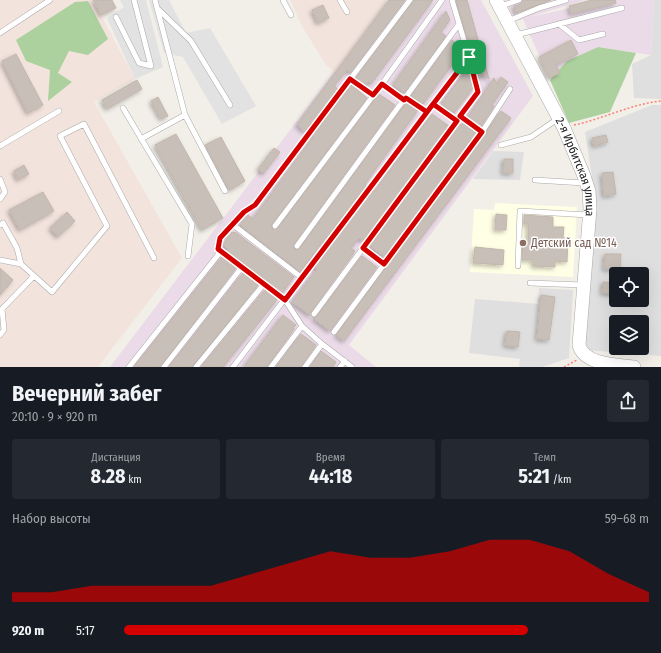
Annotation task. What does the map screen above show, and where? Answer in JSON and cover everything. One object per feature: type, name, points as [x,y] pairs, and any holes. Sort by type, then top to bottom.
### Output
[{"type":"street","name":"2-я Ирбитская улица","points":[[498,4],[561,123],[589,191],[590,215],[579,345],[583,353]]},
{"type":"street","points":[[583,353],[599,362],[634,367]]},
{"type":"lane","points":[[0,33],[50,0]]},
{"type":"lane","points":[[116,17],[139,63],[151,66],[134,0]]},
{"type":"lane","points":[[155,0],[185,115],[225,191]]},
{"type":"lane","points":[[284,0],[291,15]]},
{"type":"lane","points":[[340,0],[347,12]]},
{"type":"lane","points":[[129,367],[218,254],[220,238],[244,212],[255,205],[410,0]]},
{"type":"lane","points":[[275,226],[382,84],[442,0]]},
{"type":"lane","points":[[314,314],[478,92],[452,0]]},
{"type":"lane","points":[[498,4],[519,0]]},
{"type":"lane","points":[[507,21],[539,8],[566,0]]},
{"type":"lane","points":[[157,8],[190,41],[230,105]]},
{"type":"lane","points":[[515,35],[622,8]]},
{"type":"lane","points":[[297,246],[459,24]]},
{"type":"lane","points":[[559,24],[579,40],[603,34]]},
{"type":"lane","points":[[233,367],[469,57]]},
{"type":"lane","points":[[350,79],[373,95]]},
{"type":"lane","points":[[382,84],[427,112]]},
{"type":"lane","points":[[334,332],[482,132],[510,89]]},
{"type":"lane","points":[[433,104],[457,121]]},
{"type":"lane","points":[[123,108],[192,224],[188,256]]},
{"type":"lane","points":[[0,146],[59,111]]},
{"type":"lane","points":[[141,139],[185,115]]},
{"type":"lane","points":[[460,116],[482,132]]},
{"type":"lane","points":[[501,145],[531,137],[561,123]]},
{"type":"lane","points":[[0,260],[21,264],[52,292],[107,226],[60,136],[84,124],[154,258]]},
{"type":"lane","points":[[0,179],[5,192],[0,199]]},
{"type":"lane","points":[[536,180],[586,183]]},
{"type":"lane","points":[[518,266],[520,211],[590,215]]},
{"type":"lane","points":[[0,224],[3,223],[17,248],[21,264]]},
{"type":"lane","points":[[232,224],[302,278]]},
{"type":"lane","points":[[363,248],[384,264]]},
{"type":"lane","points":[[218,249],[285,300],[302,326],[322,344],[352,367]]},
{"type":"lane","points":[[164,367],[242,267]]},
{"type":"lane","points":[[0,335],[4,330],[2,309],[34,276]]},
{"type":"lane","points":[[530,283],[584,285]]},
{"type":"lane","points":[[196,367],[264,284]]},
{"type":"lane","points":[[271,367],[302,326]]},
{"type":"lane","points":[[305,367],[322,344]]},
{"type":"lane","points":[[340,367],[345,361]]},
{"type":"path","points":[[561,123],[592,121],[648,103],[661,102]]},
{"type":"path","points":[[564,367],[583,353]]},
{"type":"shaded area","points":[[0,0],[93,0],[135,79],[94,102],[182,258],[98,367],[0,367]]},
{"type":"shaded area","points":[[120,0],[146,0],[163,67],[135,79],[107,18],[124,7]]},
{"type":"shaded area","points":[[149,0],[169,0],[186,33],[210,28],[256,106],[222,124],[183,57],[164,53]]},
{"type":"shaded area","points":[[290,0],[389,0],[335,72],[326,65],[302,26]]},
{"type":"shaded area","points":[[389,0],[481,0],[533,96],[349,345],[376,367],[110,367]]},
{"type":"shaded area","points":[[505,0],[584,0],[530,17],[606,0],[654,0],[651,55],[598,47],[567,62],[550,80],[523,19],[516,21]]},
{"type":"shaded area","points":[[654,0],[661,0],[661,99],[634,98],[632,64],[651,55]]},
{"type":"shaded area","points":[[652,105],[661,105],[661,356],[648,355],[649,315],[609,315],[609,352],[585,350],[596,203],[585,132]]},
{"type":"shaded area","points":[[493,151],[524,152],[520,180],[473,179]]},
{"type":"shaded area","name":"Детский сад №14","points":[[495,203],[577,207],[573,277],[470,272],[474,209],[494,210]]},
{"type":"shaded area","points":[[539,288],[573,290],[569,358],[542,367],[519,367],[520,359],[469,353],[475,299],[538,304]]},
{"type":"green space","points":[[88,1],[108,39],[88,55],[69,51],[58,73],[72,82],[48,101],[50,70],[26,61],[16,40],[75,2]]},
{"type":"green space","points":[[598,47],[636,53],[610,112],[569,123],[550,80],[567,61]]},
{"type":"building","points":[[93,0],[112,0],[116,8],[101,15]]},
{"type":"building","points":[[389,0],[405,0],[350,73],[347,70],[334,86],[338,89],[305,132],[297,125]]},
{"type":"building","points":[[414,0],[433,0],[371,84],[368,81],[365,85],[356,78]]},
{"type":"building","points":[[456,0],[467,0],[489,79],[482,74],[479,79]]},
{"type":"building","points":[[523,0],[551,0],[516,13],[514,6],[521,4]]},
{"type":"building","points":[[592,0],[615,0],[616,3],[571,14],[569,6]]},
{"type":"building","points":[[323,5],[329,18],[318,23],[312,10]]},
{"type":"building","points":[[446,11],[450,20],[441,32],[446,36],[404,93],[393,85]]},
{"type":"building","points":[[452,40],[459,46],[461,52],[423,104],[411,96]]},
{"type":"building","points":[[571,40],[578,54],[556,65],[560,73],[549,78],[539,57]]},
{"type":"building","points":[[16,54],[43,105],[28,113],[2,61]]},
{"type":"building","points":[[468,68],[473,88],[454,113],[441,104]]},
{"type":"building","points":[[501,77],[508,82],[492,105],[494,106],[481,126],[468,117],[494,78],[497,84]]},
{"type":"building","points":[[137,80],[142,89],[107,109],[102,100]]},
{"type":"building","points":[[352,85],[367,98],[272,224],[271,227],[273,229],[278,228],[379,94],[395,105],[294,244],[293,247],[296,250],[300,248],[406,103],[418,110],[365,184],[366,186],[300,272],[240,225],[248,215],[253,219],[313,137],[312,136]]},
{"type":"building","points":[[158,97],[168,116],[161,119],[151,101]]},
{"type":"building","points":[[501,111],[511,118],[344,341],[336,335]]},
{"type":"building","points":[[432,114],[449,126],[363,241],[359,238],[351,248],[355,251],[311,312],[311,316],[292,302],[317,269],[314,267],[373,190],[374,192]]},
{"type":"building","points":[[463,123],[476,133],[385,257],[370,246],[460,124],[462,125]]},
{"type":"building","points":[[176,134],[223,218],[202,230],[155,145]]},
{"type":"building","points":[[606,135],[608,142],[594,146],[592,138]]},
{"type":"building","points":[[221,137],[245,181],[230,190],[205,145]]},
{"type":"building","points":[[274,148],[280,152],[263,174],[258,169]]},
{"type":"building","points":[[504,159],[513,159],[513,173],[503,173]]},
{"type":"building","points":[[24,165],[29,174],[18,180],[14,171]]},
{"type":"building","points":[[613,172],[616,194],[604,196],[602,173]]},
{"type":"building","points":[[43,192],[54,211],[20,230],[9,210]]},
{"type":"building","points":[[67,212],[75,221],[58,237],[50,228]]},
{"type":"building","points":[[496,214],[507,215],[506,230],[495,230]]},
{"type":"building","points":[[524,215],[553,217],[553,227],[564,227],[563,238],[568,238],[567,262],[555,261],[555,267],[533,266],[533,260],[522,260],[523,242],[528,242],[528,224],[524,224]]},
{"type":"building","points":[[232,232],[235,232],[294,277],[282,293],[227,251],[228,250],[223,245]]},
{"type":"building","points":[[475,247],[504,250],[503,265],[473,263]]},
{"type":"building","points":[[605,254],[621,254],[620,267],[609,267],[609,269],[604,269]]},
{"type":"building","points":[[362,256],[377,267],[330,331],[313,318],[317,316]]},
{"type":"building","points":[[222,257],[236,268],[160,367],[134,367]]},
{"type":"building","points":[[0,268],[13,280],[0,295]]},
{"type":"building","points":[[243,273],[258,285],[192,367],[169,367]]},
{"type":"building","points":[[603,282],[609,282],[609,294],[602,293]]},
{"type":"building","points":[[265,290],[277,299],[276,301],[223,367],[201,367]]},
{"type":"building","points":[[541,295],[555,297],[549,340],[537,339]]},
{"type":"building","points":[[283,315],[296,325],[267,367],[244,367]]},
{"type":"building","points":[[507,331],[520,332],[518,347],[505,345]]},
{"type":"building","points":[[301,334],[316,345],[301,367],[276,367]]},
{"type":"building","points":[[321,351],[336,362],[333,367],[310,367]]},
{"type":"place","name":"Детский сад №14","points":[[523,243]]},
{"type":"route","points":[[469,57],[433,104],[427,112],[406,98],[404,100],[382,84],[373,95],[350,79],[255,205],[244,212],[220,238],[218,249],[285,300],[396,154],[433,104],[457,121],[363,248],[384,264],[482,132],[460,116],[478,92],[469,57]]}]
